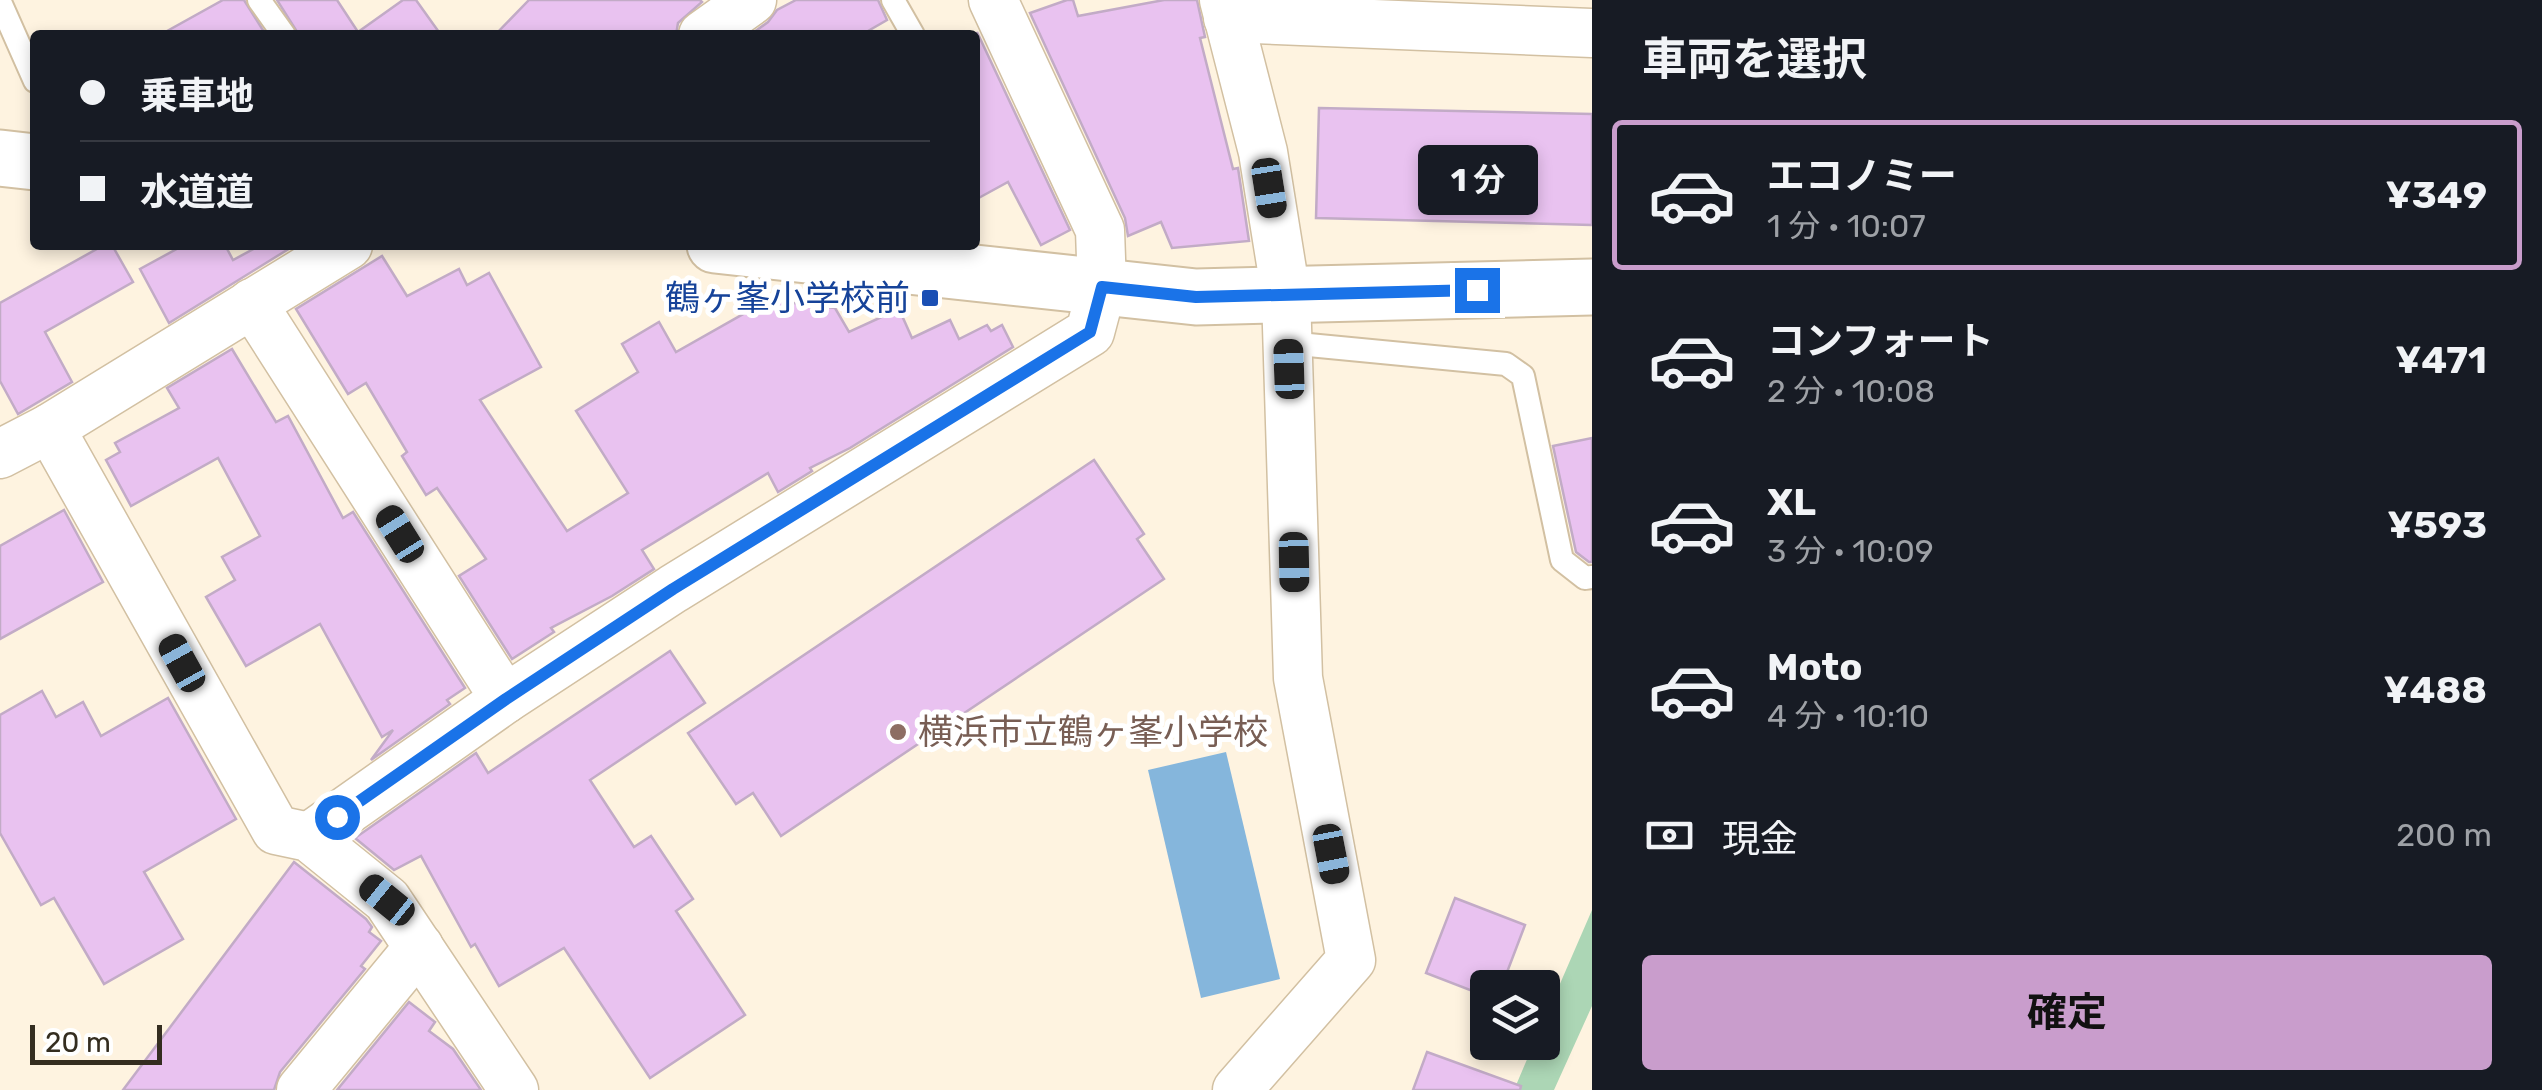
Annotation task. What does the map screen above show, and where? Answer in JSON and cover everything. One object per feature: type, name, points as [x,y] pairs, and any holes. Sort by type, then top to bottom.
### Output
[{"type":"street","points":[[710,30],[752,0]]},
{"type":"street","points":[[309,837],[506,699],[673,589],[1090,332],[1102,287],[1100,230],[993,0]]},
{"type":"street","points":[[1237,1090],[1351,960],[1298,678],[1287,319],[1263,152],[1226,9],[1450,13],[1592,33]]},
{"type":"street","points":[[0,158],[30,161]]},
{"type":"street","points":[[0,454],[50,428],[340,250]]},
{"type":"street","points":[[761,250],[1196,297],[1287,319],[1592,287]]},
{"type":"street","points":[[252,303],[506,699]]},
{"type":"street","points":[[50,428],[276,830],[309,837],[387,900],[514,1090]]},
{"type":"street","points":[[301,1090],[419,947]]},
{"type":"lane","points":[[259,0],[280,30]]},
{"type":"lane","points":[[893,0],[910,30]]},
{"type":"lane","points":[[0,2],[30,71]]},
{"type":"lane","points":[[1287,319],[1506,364],[1523,376],[1562,560],[1585,578],[1592,577]]},
{"type":"green space","points":[[1592,910],[1592,1006],[1554,1090],[1514,1090],[1527,1060],[1560,1060],[1560,984]]},
{"type":"water","points":[[1226,752],[1280,979],[1201,998],[1148,770]]},
{"type":"building","points":[[223,0],[244,0],[263,30],[169,30]]},
{"type":"building","points":[[277,0],[337,0],[357,30],[296,30]]},
{"type":"building","points":[[403,0],[416,0],[437,30],[361,30]]},
{"type":"building","points":[[529,0],[702,2],[678,23],[677,30],[500,30]]},
{"type":"building","points":[[796,0],[878,0],[887,20],[870,30],[757,30],[777,10]]},
{"type":"building","points":[[1073,0],[1078,16],[1164,0],[1197,0],[1205,37],[1200,38],[1233,169],[1238,168],[1249,241],[1172,248],[1161,222],[1128,236],[1125,218],[1030,13]]},
{"type":"building","points":[[980,38],[1070,230],[1041,245],[1008,182],[980,197]]},
{"type":"building","points":[[1319,108],[1592,114],[1592,225],[1316,218]]},
{"type":"building","points":[[95,250],[115,250],[133,282],[45,332],[72,382],[18,414],[0,381],[0,303]]},
{"type":"building","points":[[175,250],[228,250],[233,260],[252,250],[287,250],[169,323],[140,269]]},
{"type":"building","points":[[382,256],[407,296],[459,269],[467,285],[489,273],[541,367],[480,400],[567,531],[628,493],[576,411],[638,372],[622,344],[659,322],[676,352],[768,300],[835,308],[849,332],[899,309],[912,338],[950,320],[959,339],[987,325],[991,331],[1002,325],[1013,347],[850,448],[810,468],[812,471],[778,492],[768,473],[642,550],[654,569],[551,628],[554,632],[512,659],[459,576],[486,559],[437,488],[426,495],[402,456],[407,452],[366,383],[348,394],[296,309]]},
{"type":"building","points":[[232,349],[276,422],[288,416],[343,518],[353,512],[465,688],[447,700],[450,704],[371,760],[393,730],[382,737],[320,624],[246,666],[206,597],[235,580],[222,557],[260,536],[218,458],[131,506],[106,460],[120,452],[115,443],[179,408],[167,388]]},
{"type":"building","points":[[1592,438],[1589,562],[1576,552],[1553,446]]},
{"type":"building","points":[[1094,460],[1144,534],[1137,539],[1164,579],[781,836],[753,793],[736,804],[688,733]]},
{"type":"building","points":[[64,510],[103,582],[0,639],[0,546]]},
{"type":"building","points":[[670,651],[705,703],[590,780],[634,847],[651,836],[693,899],[676,911],[745,1015],[650,1078],[564,948],[499,986],[475,944],[471,947],[421,856],[394,870],[355,838],[476,753],[488,773]]},
{"type":"building","points":[[42,691],[56,717],[83,702],[101,736],[168,698],[236,819],[144,872],[183,939],[104,984],[54,898],[41,905],[0,833],[0,715]]},
{"type":"building","points":[[294,862],[372,927],[369,932],[381,941],[361,966],[365,969],[280,1072],[274,1090],[123,1090]]},
{"type":"building","points":[[1455,898],[1525,925],[1508,970],[1470,970],[1470,990],[1426,973]]},
{"type":"building","points":[[409,1002],[435,1022],[429,1031],[453,1049],[481,1090],[337,1090]]},
{"type":"building","points":[[1427,1052],[1521,1086],[1520,1090],[1413,1090]]},
{"type":"place","name":"鶴ヶ峯小学校前","points":[[930,298]]},
{"type":"place","name":"横浜市立鶴ヶ峯小学校","points":[[898,732]]},
{"type":"route","points":[[337,817],[673,589],[1090,332],[1102,287],[1196,297],[1477,290]]}]
